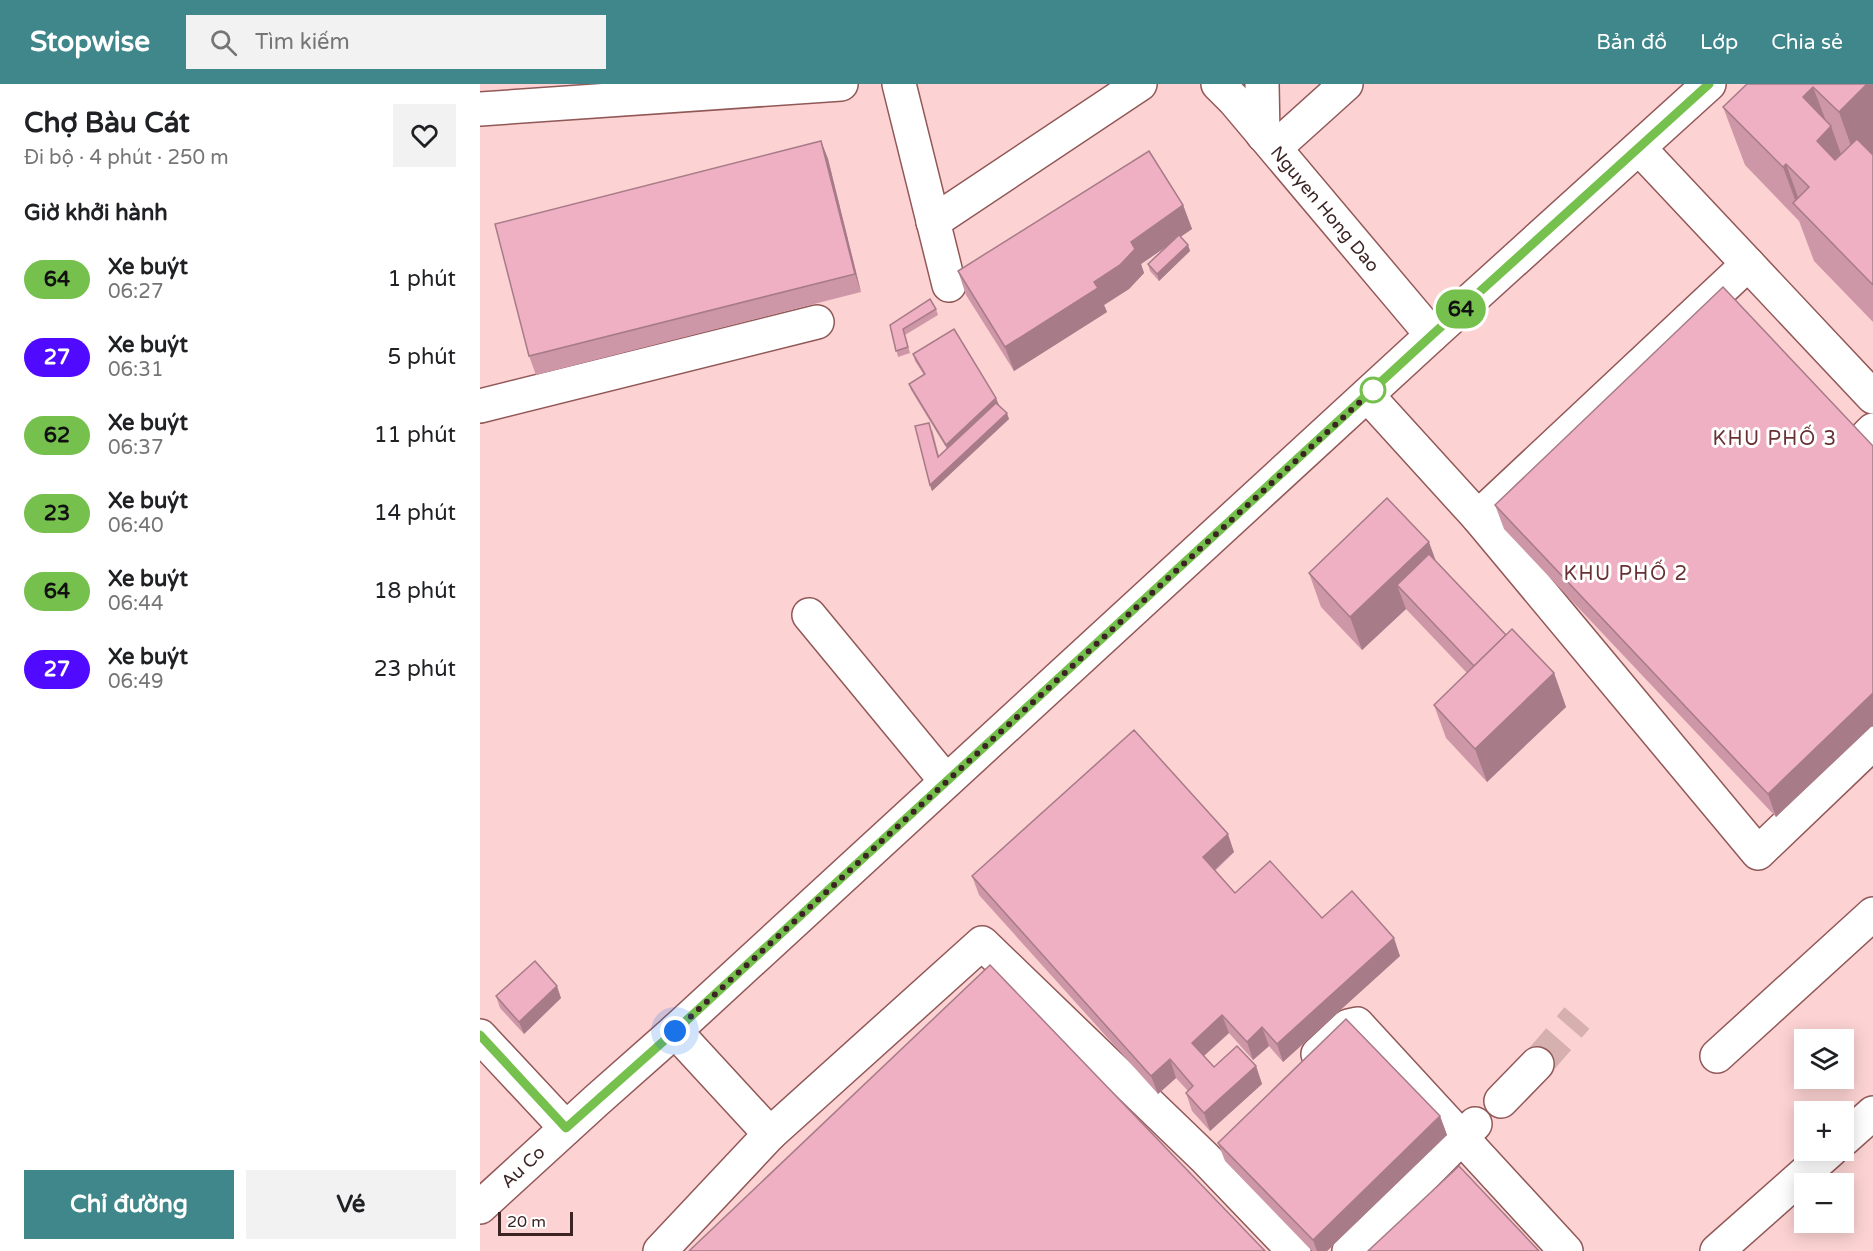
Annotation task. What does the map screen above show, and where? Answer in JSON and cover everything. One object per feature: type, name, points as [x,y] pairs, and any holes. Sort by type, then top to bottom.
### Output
[{"type":"main road","points":[[480,109],[718,88],[841,84]]},
{"type":"main road","points":[[899,84],[949,285]]},
{"type":"main road","points":[[933,222],[1140,84]]},
{"type":"main road","name":"Nguyen Hong Dao","points":[[1218,84],[1432,335]]},
{"type":"main road","points":[[1262,84],[1269,142]]},
{"type":"main road","points":[[1269,142],[1346,84]]},
{"type":"main road","name":"Au Co","points":[[480,1207],[1709,84]]},
{"type":"main road","points":[[1639,148],[1873,397]]},
{"type":"main road","points":[[1478,517],[1748,264]]},
{"type":"main road","points":[[480,406],[817,322]]},
{"type":"main road","points":[[1367,395],[1478,517],[1758,853],[1873,743]]},
{"type":"main road","points":[[1873,430],[1867,436],[1873,443]]},
{"type":"main road","points":[[809,615],[946,781]]},
{"type":"main road","points":[[1717,1056],[1873,914]]},
{"type":"main road","points":[[660,1251],[770,1134],[982,943],[1205,1158],[1294,1251]]},
{"type":"main road","points":[[1298,1073],[1348,1026],[1357,1024],[1468,1130],[1566,1251]]},
{"type":"main road","points":[[675,1031],[770,1134]]},
{"type":"main road","points":[[480,1036],[566,1128]]},
{"type":"main road","points":[[1501,1101],[1537,1064]]},
{"type":"main road","points":[[1854,1130],[1873,1113]]},
{"type":"main road","points":[[1349,1251],[1468,1130]]},
{"type":"main road","points":[[1205,1158],[1230,1135]]},
{"type":"main road","points":[[1718,1251],[1819,1161]]},
{"type":"building","points":[[1747,84],[1867,84],[1839,112],[1813,87],[1803,97],[1831,126],[1817,141],[1835,160],[1857,139],[1873,155],[1873,285],[1793,203],[1809,187],[1786,164],[1783,167],[1723,107]]},
{"type":"building","points":[[821,141],[855,274],[529,356],[495,224]]},
{"type":"building","points":[[1149,151],[1183,205],[1131,242],[1135,249],[1120,265],[1094,282],[1098,288],[1005,347],[958,271]]},
{"type":"building","points":[[1179,235],[1188,245],[1157,274],[1148,264]]},
{"type":"building","points":[[1723,287],[1873,446],[1873,693],[1768,794],[1495,505]]},
{"type":"building","points":[[930,299],[936,309],[903,329],[908,347],[896,351],[890,325]]},
{"type":"building","points":[[954,329],[996,398],[946,445],[909,384],[925,374],[913,354]]},
{"type":"building","points":[[996,403],[1007,413],[930,485],[915,426],[929,423],[938,457]]},
{"type":"building","points":[[1387,498],[1429,542],[1350,617],[1309,573]]},
{"type":"building","points":[[1429,554],[1506,635],[1474,666],[1397,585]]},
{"type":"building","points":[[1512,629],[1554,673],[1475,749],[1434,705]]},
{"type":"building","points":[[1134,730],[1228,834],[1203,857],[1235,893],[1270,861],[1322,918],[1352,891],[1394,938],[1277,1044],[1262,1027],[1247,1042],[1222,1015],[1192,1043],[1214,1067],[1237,1046],[1256,1066],[1204,1113],[1186,1093],[1193,1086],[1170,1059],[1151,1076],[972,876]]},
{"type":"building","points":[[535,961],[557,986],[519,1022],[496,996]]},
{"type":"building","points":[[990,965],[1265,1251],[689,1251]]},
{"type":"building","points":[[1346,1019],[1440,1116],[1313,1240],[1218,1143]]},
{"type":"building","points":[[1459,1166],[1539,1251],[1368,1251]]},
{"type":"tunnel","points":[[1537,1064],[1577,1018]]},
{"type":"bus line","name":"64","points":[[480,1035],[566,1128],[675,1031],[1432,335],[1709,84]]},
{"type":"district","name":"KHU PHỐ 3","points":[[1775,439]]},
{"type":"district","name":"KHU PHỐ 2","points":[[1626,574]]},
{"type":"route","points":[[675,1031],[1373,390]]}]
